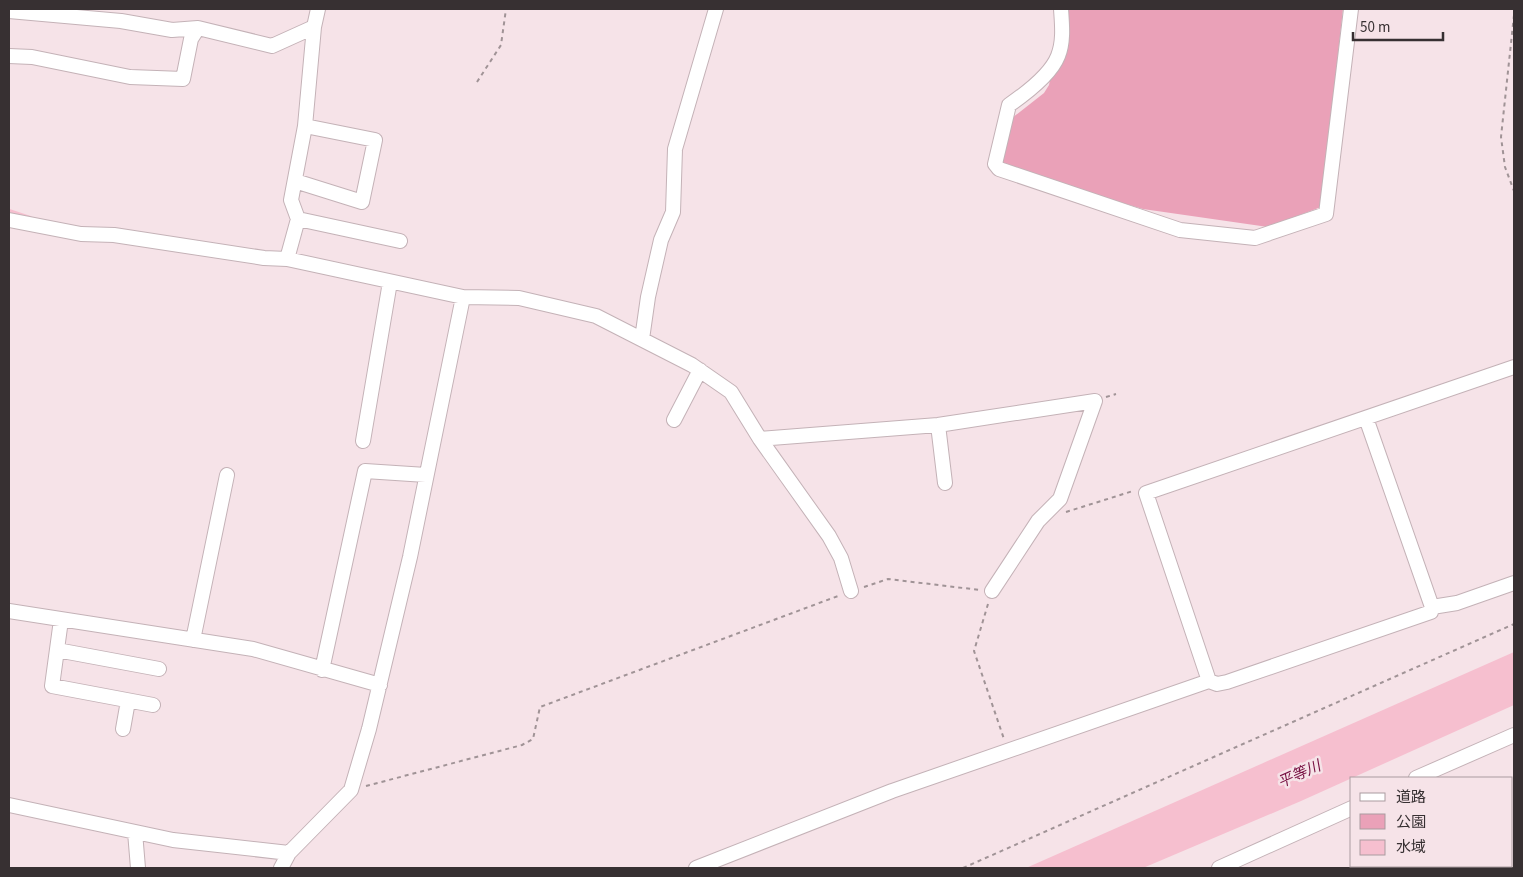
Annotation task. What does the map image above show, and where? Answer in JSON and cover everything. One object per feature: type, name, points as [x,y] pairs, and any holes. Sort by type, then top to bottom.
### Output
[{"type":"street","points":[[287,259],[298,219],[291,200],[305,126],[314,27],[318,9]]},
{"type":"street","points":[[642,339],[648,297],[660,246],[673,212],[675,149],[716,9]]},
{"type":"street","points":[[1061,9],[1062,37],[1058,57],[1033,88],[1009,105],[995,164],[999,170],[1180,230],[1256,238],[1326,214],[1351,9]]},
{"type":"street","points":[[17,11],[87,13],[172,30],[198,28],[272,46],[314,27]]},
{"type":"street","points":[[9,56],[32,57],[130,77],[183,79],[191,39],[198,28]]},
{"type":"street","points":[[295,181],[362,202],[375,140],[305,126]]},
{"type":"street","points":[[298,219],[400,241]]},
{"type":"street","points":[[9,220],[81,234],[114,235],[264,258],[287,259],[463,297],[519,298],[596,316],[700,370],[731,392],[760,439],[829,536],[841,558],[851,591]]},
{"type":"street","points":[[363,441],[390,282]]},
{"type":"street","points":[[281,868],[289,853],[351,790],[380,685],[463,297]]},
{"type":"street","points":[[1209,682],[1146,493],[1514,367]]},
{"type":"street","points":[[674,420],[700,370]]},
{"type":"street","points":[[760,439],[938,425],[1094,401],[1060,499],[1038,522],[992,591]]},
{"type":"street","points":[[696,868],[892,791],[1008,750],[1209,682],[1217,684],[1227,682],[1431,612],[1432,607],[1366,418]]},
{"type":"street","points":[[938,425],[945,483]]},
{"type":"street","points":[[322,670],[365,471],[426,475]]},
{"type":"street","points":[[192,640],[228,475]]},
{"type":"street","points":[[1432,607],[1457,603],[1514,583]]},
{"type":"street","points":[[9,613],[253,649],[380,685]]},
{"type":"street","points":[[61,620],[52,686],[153,705]]},
{"type":"street","points":[[57,650],[159,669]]},
{"type":"street","points":[[123,729],[128,700]]},
{"type":"street","points":[[1418,777],[1514,735]]},
{"type":"street","points":[[9,804],[173,840],[289,853]]},
{"type":"street","points":[[1219,868],[1350,809]]},
{"type":"street","points":[[135,832],[138,868]]},
{"type":"path","points":[[477,82],[501,45],[506,9]]},
{"type":"path","points":[[1514,15],[1501,137],[1505,167],[1514,191]]},
{"type":"path","points":[[1064,513],[1134,491],[1146,493]]},
{"type":"path","points":[[351,790],[522,745],[533,738],[540,707],[851,591],[888,579],[992,591],[974,651],[1008,750]]},
{"type":"path","points":[[963,868],[1514,624]]},
{"type":"green space","points":[[1065,9],[1343,9],[1321,207],[1268,227],[1143,209],[1001,167],[1012,118],[1044,93],[1049,85]]},
{"type":"water","name":"平等川","points":[[1514,652],[1514,705],[1354,777],[1350,777],[1350,779],[1301,801],[1143,868],[1026,868]]},
{"type":"waterway","points":[[9,211],[30,218]]}]
